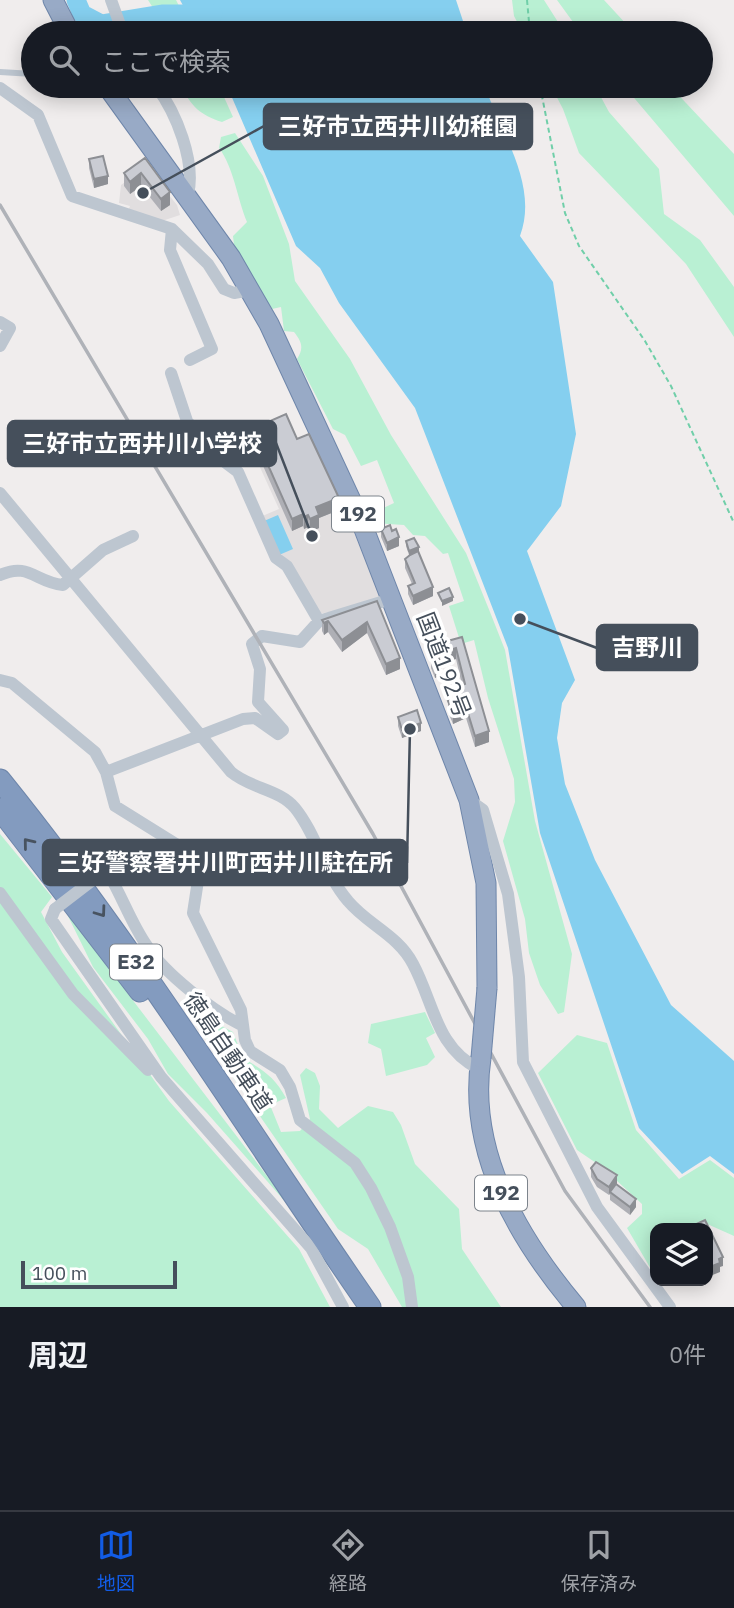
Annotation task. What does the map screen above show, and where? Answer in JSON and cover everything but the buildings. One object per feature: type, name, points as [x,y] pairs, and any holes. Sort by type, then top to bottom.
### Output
[{"type":"highway","points":[[53,0],[64,21]]},
{"type":"highway","name":"国道192号","points":[[116,98],[188,194],[250,290],[318,425],[391,599],[469,800],[486,883],[487,988],[480,1064],[484,1132],[489,1159],[509,1212],[544,1270],[576,1307]]},
{"type":"highway","name":"徳島自動車道","points":[[0,780],[49,840],[130,952],[262,1151],[370,1307]]},
{"type":"highway","name":"徳島自動車道","points":[[0,809],[262,1151]]},
{"type":"street","points":[[0,88],[38,116],[72,196],[172,229],[208,264],[224,289],[234,293],[250,290]]},
{"type":"street","points":[[163,98],[174,117],[183,146],[191,182],[188,194]]},
{"type":"street","points":[[172,229],[170,250],[212,349],[190,360]]},
{"type":"street","points":[[0,322],[10,328],[0,346]]},
{"type":"street","points":[[171,373],[187,421],[214,454],[238,472],[276,558],[287,566],[319,621]]},
{"type":"street","points":[[0,493],[200,735],[245,784],[281,795],[295,808],[348,901],[395,939],[412,962],[449,1048],[462,1060],[480,1064]]},
{"type":"street","points":[[0,575],[15,568],[25,570],[50,584],[63,585],[73,580],[103,550],[133,536]]},
{"type":"street","points":[[106,772],[249,718],[278,734],[283,730],[258,702],[260,669],[252,644],[262,636],[300,642],[319,621],[391,599]]},
{"type":"street","points":[[0,680],[12,683],[95,752],[106,772],[115,806],[184,849],[195,863],[199,874],[193,913],[241,1010],[250,1051],[280,1070],[290,1087],[300,1120],[355,1163],[390,1227],[408,1277],[412,1307]]},
{"type":"street","points":[[469,800],[483,810],[508,894],[516,954],[523,1062],[597,1207],[670,1307]]},
{"type":"street","points":[[243,1026],[225,1017],[155,959],[121,902],[108,873],[98,876],[55,909],[51,919],[161,1077],[311,1248],[343,1307]]},
{"type":"street","points":[[0,893],[73,994],[148,1070],[161,1077]]},
{"type":"lane","points":[[0,72],[21,73]]},
{"type":"path","points":[[527,0],[529,21]]},
{"type":"path","points":[[542,98],[551,156],[565,213],[579,246],[645,341],[671,386],[734,523]]},
{"type":"shaded area","points":[[146,167],[177,205],[180,215],[159,222],[128,211],[130,206],[119,203],[121,185]]},
{"type":"shaded area","points":[[287,422],[298,448],[316,441],[381,598],[357,607],[318,614],[277,555],[260,517],[279,509],[247,439]]},
{"type":"green space","points":[[148,0],[176,0],[187,21],[156,21],[155,11]]},
{"type":"green space","points":[[512,0],[544,0],[557,21],[517,21]]},
{"type":"green space","points":[[557,0],[604,0],[623,21],[572,21]]},
{"type":"green space","points":[[224,98],[233,117],[222,122],[202,113],[189,99]]},
{"type":"green space","points":[[557,98],[601,98],[609,112],[659,169],[664,214],[700,240],[734,287],[734,337],[686,264],[579,153]]},
{"type":"green space","points":[[634,98],[681,98],[734,154],[734,216]]},
{"type":"green space","points":[[235,133],[263,176],[289,244],[295,281],[350,359],[391,435],[466,553],[505,650],[535,821],[572,954],[564,1012],[558,1014],[540,985],[529,953],[525,919],[503,841],[515,802],[514,779],[488,698],[474,640],[461,644],[449,606],[464,601],[448,553],[443,554],[425,536],[413,535],[404,525],[373,523],[371,518],[379,510],[394,503],[377,460],[361,466],[345,435],[333,429],[297,359],[301,352],[299,339],[294,332],[284,331],[281,307],[272,309],[234,245],[233,236],[247,222],[232,174],[219,148],[221,137]]},
{"type":"green space","points":[[0,834],[52,897],[41,912],[62,952],[169,1101],[299,1249],[330,1307],[0,1307]]},
{"type":"green space","points":[[67,914],[296,1214],[207,1113],[168,1074],[148,1039],[93,967]]},
{"type":"green space","points":[[425,1012],[435,1033],[426,1038],[435,1057],[427,1065],[386,1076],[381,1049],[368,1043],[371,1024]]},
{"type":"green space","points":[[210,1020],[233,1032],[243,1058],[268,1075],[282,1091],[286,1098],[270,1105],[281,1132],[300,1131],[310,1119],[300,1075],[306,1068],[315,1073],[320,1086],[319,1109],[338,1128],[368,1106],[393,1112],[401,1125],[415,1164],[459,1209],[462,1249],[501,1307],[402,1307],[368,1249],[338,1229],[201,1031]]},
{"type":"green space","points":[[577,1035],[607,1043],[636,1130],[679,1179],[710,1160],[734,1178],[734,1236],[713,1227],[713,1223],[650,1223],[650,1267],[627,1228],[642,1214],[642,1204],[602,1167],[577,1150],[538,1073]]},
{"type":"water","points":[[180,0],[456,0],[463,21],[191,21]]},
{"type":"water","points":[[232,98],[490,98],[516,160],[521,179],[525,217],[520,236],[553,282],[576,434],[561,506],[527,551],[575,680],[562,703],[557,738],[565,784],[595,860],[671,1005],[734,1061],[734,1174],[710,1156],[682,1174],[639,1128],[540,833],[508,648],[415,408],[339,303],[320,268],[296,246]]},
{"type":"water","points":[[278,515],[293,549],[279,555],[264,521]]},
{"type":"waterway","points":[[76,0],[82,14],[95,21]]},
{"type":"waterway","points":[[119,21],[162,14],[213,14]]},
{"type":"railway","points":[[0,205],[373,834],[565,1191],[650,1307]]},
{"type":"place","name":"三好市立西井川幼稚園","points":[[143,193]]},
{"type":"place","name":"三好市立西井川小学校","points":[[312,536]]},
{"type":"place","name":"吉野川","points":[[520,619]]},
{"type":"place","name":"三好警察署井川町西井川駐在所","points":[[410,729]]}]
